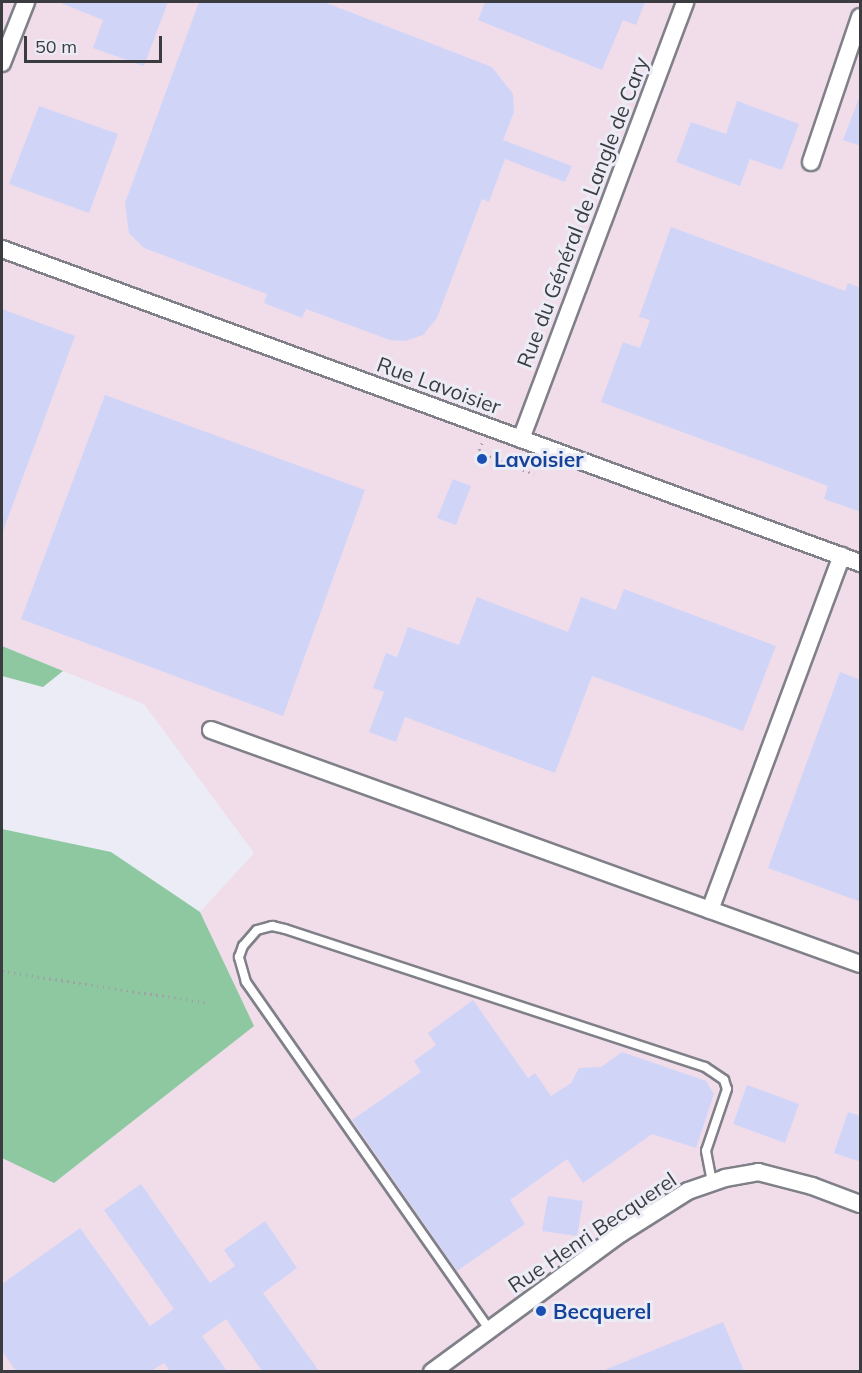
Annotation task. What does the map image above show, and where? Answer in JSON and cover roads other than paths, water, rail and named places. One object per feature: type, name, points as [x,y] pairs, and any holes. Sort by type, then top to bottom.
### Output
[{"type":"street","points":[[2,63],[26,2]]},
{"type":"street","name":"Rue du Général de Langle de Cary","points":[[521,439],[685,2]]},
{"type":"street","points":[[811,162],[861,17]]},
{"type":"street","name":"Rue Lavoisier","points":[[2,249],[861,563]]},
{"type":"street","points":[[710,910],[842,556]]},
{"type":"street","points":[[211,730],[861,964]]},
{"type":"street","name":"Rue Henri Becquerel","points":[[432,1371],[620,1234],[688,1191],[712,1182],[758,1172],[812,1186],[861,1204]]},
{"type":"lane","points":[[489,1329],[246,982],[239,957],[243,946],[257,930],[272,926],[285,929],[705,1067],[724,1080],[727,1089],[706,1151],[712,1182]]},
{"type":"place","name":"Lavoisier","points":[[482,459]]},
{"type":"place","name":"Becquerel","points":[[541,1311]]}]
